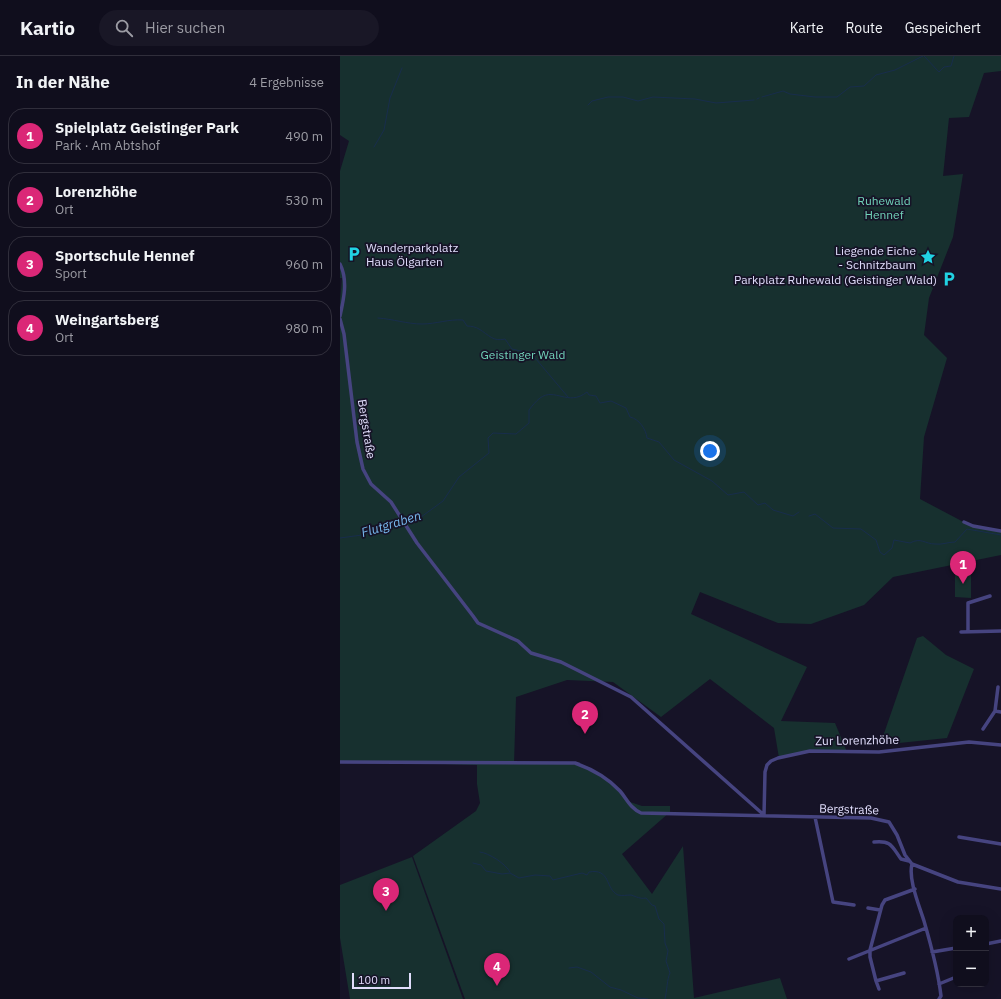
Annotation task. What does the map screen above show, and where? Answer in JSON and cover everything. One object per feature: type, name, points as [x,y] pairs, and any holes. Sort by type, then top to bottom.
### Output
[{"type":"street","points":[[340,264],[345,274],[344,298],[340,317]]},
{"type":"street","name":"Bergstraße","points":[[340,317],[344,334],[357,442],[363,469],[371,484],[391,502],[405,526],[478,623],[518,641],[531,653],[561,662],[631,697],[764,815]]},
{"type":"street","points":[[964,522],[973,526],[1001,531]]},
{"type":"street","points":[[968,632],[968,603],[990,596]]},
{"type":"street","points":[[961,632],[1001,631]]},
{"type":"street","points":[[984,729],[995,711],[998,687]]},
{"type":"street","points":[[995,711],[1001,712]]},
{"type":"street","name":"Zur Lorenzhöhe","points":[[764,815],[765,772],[771,761],[778,758],[810,751],[879,752],[969,742],[1001,745]]},
{"type":"street","name":"Bergstraße","points":[[340,762],[575,763],[589,768],[599,774],[620,791],[631,807],[641,813],[764,815],[815,818],[871,818],[889,822],[910,863]]},
{"type":"street","points":[[815,818],[833,902],[854,905]]},
{"type":"street","points":[[959,837],[1001,844]]},
{"type":"street","points":[[874,842],[882,841],[890,844],[901,860],[958,882],[1001,889],[1001,884]]},
{"type":"street","points":[[910,863],[914,889],[926,928],[939,984],[941,996],[939,999]]},
{"type":"street","points":[[879,989],[870,957],[870,950],[880,910],[885,900],[914,889]]},
{"type":"street","points":[[868,908],[880,910]]},
{"type":"street","points":[[849,959],[926,928]]},
{"type":"street","points":[[989,943],[1001,941]]},
{"type":"street","points":[[932,952],[953,948]]},
{"type":"street","points":[[876,981],[904,973]]},
{"type":"street","points":[[939,984],[953,978]]},
{"type":"green space","name":"Geistinger Wald","points":[[340,56],[1001,56],[1001,71],[984,73],[969,117],[949,118],[943,176],[963,174],[953,237],[929,298],[924,335],[947,358],[924,437],[920,499],[973,527],[1001,531],[1001,555],[893,577],[864,605],[811,624],[778,623],[700,592],[691,614],[807,667],[781,721],[835,723],[847,752],[810,751],[779,758],[774,728],[710,679],[661,717],[613,682],[567,680],[516,697],[514,764],[562,762],[589,767],[620,791],[627,801],[642,806],[670,806],[670,812],[622,854],[652,894],[683,846],[694,998],[780,978],[787,999],[465,999],[413,856],[476,811],[480,803],[477,784],[477,765],[340,761],[340,301],[342,278],[340,278],[340,171],[349,141],[340,135]]},
{"type":"green space","points":[[955,571],[971,571],[971,598],[955,597]]},
{"type":"green space","points":[[923,636],[946,655],[974,669],[947,738],[880,745],[917,638]]},
{"type":"green space","points":[[412,857],[463,999],[350,999],[340,938],[340,885]]},
{"type":"waterway","points":[[762,97],[783,91],[790,94],[815,97],[837,97],[850,87],[864,86],[876,75],[895,70],[923,56]]},
{"type":"waterway","points":[[924,56],[939,72],[944,67],[951,66],[954,56]]},
{"type":"waterway","points":[[374,147],[384,130],[390,98],[402,68]]},
{"type":"waterway","points":[[588,105],[592,101],[608,97],[623,97],[638,101],[653,97],[695,99],[716,103],[754,100]]},
{"type":"waterway","points":[[378,318],[422,324],[463,320],[467,326],[478,328],[494,339],[505,339],[512,349],[529,353],[536,359],[568,397]]},
{"type":"waterway","name":"Flutgraben","points":[[405,522],[421,517],[443,501],[459,477],[489,453],[488,438],[493,433],[516,434],[529,423],[529,410],[540,398],[546,395],[574,398],[587,392],[589,395],[596,396],[600,403],[611,401],[626,408],[630,417],[642,425],[647,438],[659,442],[674,460],[712,481],[728,495],[744,492],[758,505],[765,503],[773,510],[793,516],[799,512]]},
{"type":"waterway","name":"Flutgraben","points":[[809,516],[815,514],[833,528],[861,529],[876,540],[880,552],[884,555],[892,548],[894,540],[910,543],[920,541],[932,544],[955,542],[967,529],[1001,535]]},
{"type":"waterway","name":"Flutgraben","points":[[340,538],[362,535],[402,523]]},
{"type":"waterway","points":[[480,852],[497,859],[510,872]]},
{"type":"waterway","points":[[473,863],[481,865],[486,871],[502,874],[510,873],[519,878],[535,875],[550,876],[553,880],[582,873],[587,875],[589,872],[601,873],[614,892],[618,895],[631,895],[646,898],[652,905],[655,906],[659,919],[664,924],[665,943],[668,951],[666,961],[670,973],[665,999]]},
{"type":"waterway","points":[[569,968],[577,967],[591,972],[610,987],[621,990],[638,998],[648,999]]},
{"type":"place","name":"Wanderparkplatz Haus Ölgarten","points":[[354,254]]},
{"type":"place","name":"Liegende Eiche - Schnitzbaum","points":[[928,257]]},
{"type":"place","name":"Parkplatz Ruhewald (Geistinger Wald)","points":[[949,279]]},
{"type":"place","name":"Spielplatz Geistinger Park","points":[[963,584]]},
{"type":"place","name":"Lorenzhöhe","points":[[585,734]]},
{"type":"place","name":"Sportschule Hennef","points":[[386,911]]},
{"type":"place","name":"Weingartsberg","points":[[497,986]]},
{"type":"park label","name":"Ruhewald Hennef","points":[[884,207]]}]
